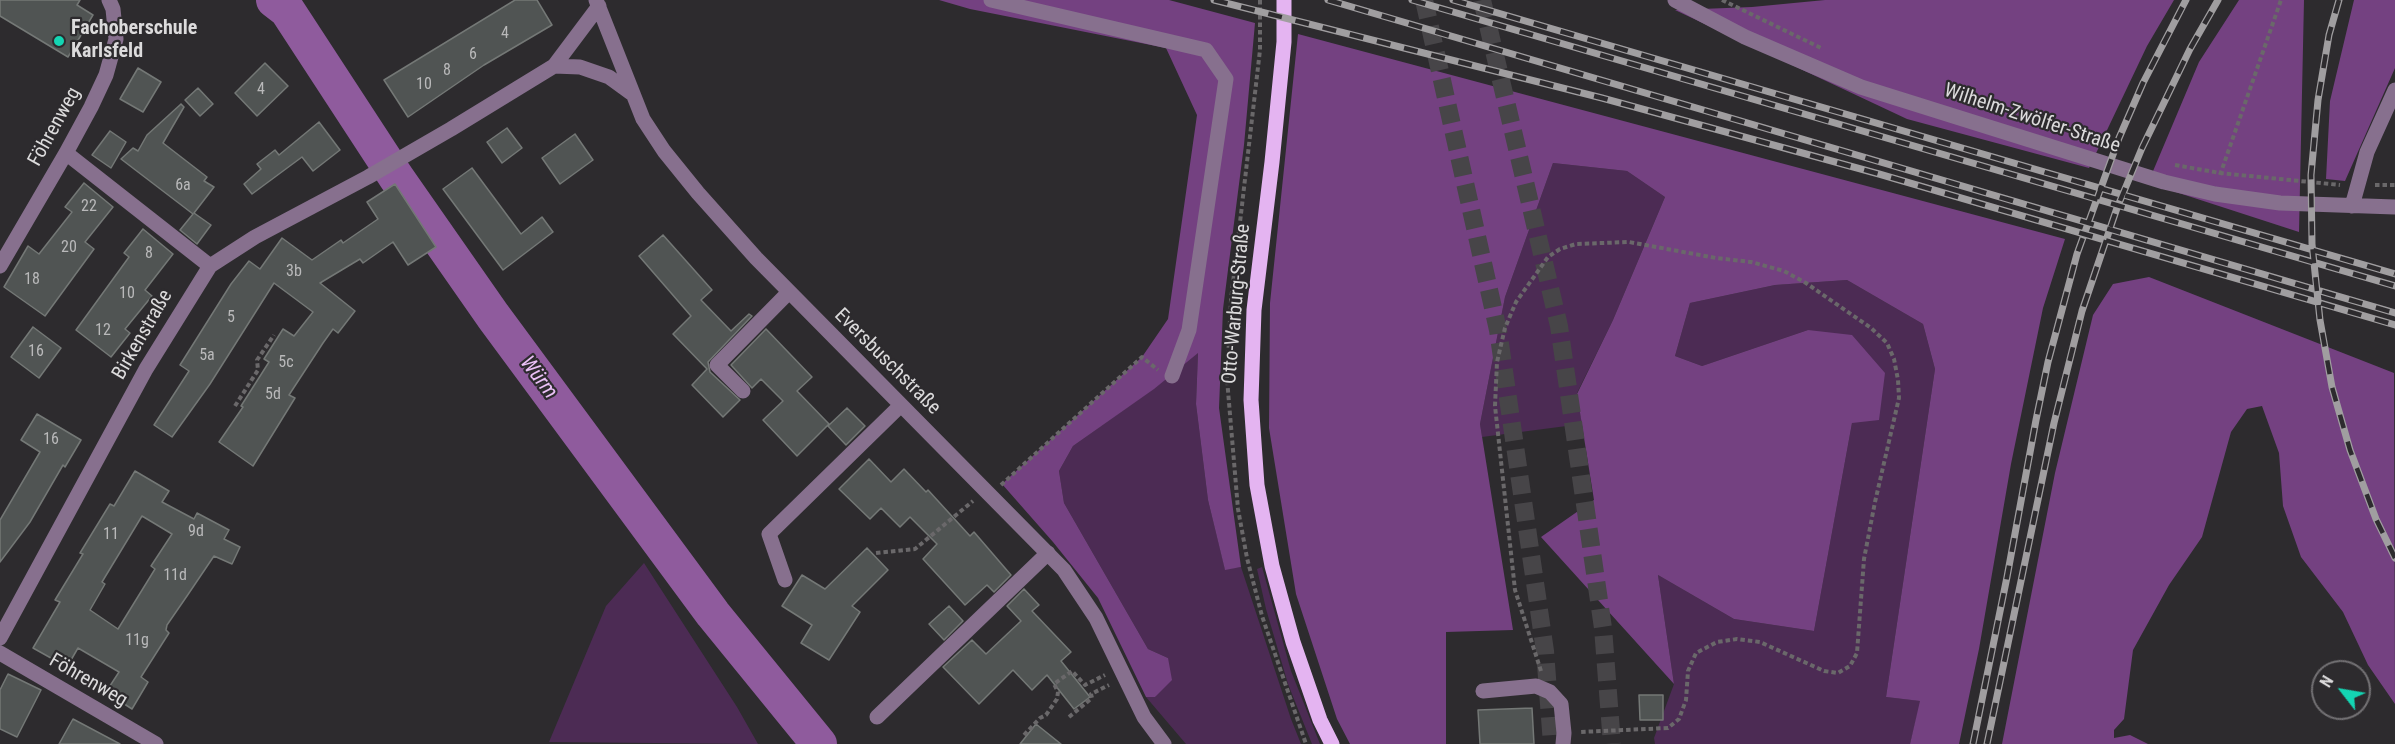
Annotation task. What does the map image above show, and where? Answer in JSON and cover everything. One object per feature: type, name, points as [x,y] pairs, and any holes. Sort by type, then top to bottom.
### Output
[{"type":"main road","name":"Otto-Warburg-Straße","points":[[1284,0],[1284,42],[1254,310],[1251,400],[1257,485],[1272,566],[1293,642],[1320,720],[1332,744]]},
{"type":"street","name":"Föhrenweg","points":[[0,266],[66,153],[101,86],[116,39],[113,9],[109,0]]},
{"type":"street","points":[[991,0],[1206,50],[1226,79],[1189,330],[1172,376]]},
{"type":"street","name":"Wilhelm-Zwölfer-Straße","points":[[1675,0],[1745,37],[1861,87],[2164,182],[2215,194],[2280,203],[2395,207]]},
{"type":"street","points":[[554,66],[597,3]]},
{"type":"street","name":"Eversbuschstraße","points":[[597,3],[631,93],[648,128],[684,176],[789,292],[1064,570],[1096,618],[1144,717],[1164,744]]},
{"type":"street","points":[[554,66],[580,67],[599,73],[609,77],[631,93]]},
{"type":"street","name":"Birkenstraße","points":[[0,638],[146,369],[210,266],[255,237],[368,177],[554,66]]},
{"type":"street","points":[[2352,206],[2367,152],[2395,90]]},
{"type":"street","points":[[66,153],[210,266]]},
{"type":"street","points":[[743,391],[717,365],[789,292]]},
{"type":"street","points":[[785,580],[769,534],[900,406]]},
{"type":"street","points":[[877,717],[1048,553]]},
{"type":"street","name":"Föhrenweg","points":[[0,653],[156,744]]},
{"type":"street","points":[[1483,691],[1536,686],[1550,692],[1561,704],[1564,739]]},
{"type":"path","points":[[1722,0],[1829,52]]},
{"type":"path","points":[[2215,194],[2220,173],[2281,0]]},
{"type":"path","points":[[2167,163],[2220,173],[2333,185],[2395,185]]},
{"type":"path","points":[[1550,692],[1538,664],[1515,590],[1495,406],[1497,362],[1504,328],[1516,302],[1548,257],[1560,249],[1576,244],[1629,242],[1751,262],[1784,271],[1806,283],[1871,328],[1887,343],[1894,358],[1899,398],[1870,525],[1864,559],[1857,653],[1850,666],[1838,673],[1824,670],[1760,642],[1737,639],[1717,642],[1696,653],[1688,671],[1686,700],[1679,719],[1668,728],[1564,739]]},
{"type":"path","points":[[235,406],[258,370],[257,360],[274,335]]},
{"type":"path","points":[[876,553],[915,549],[987,493],[1142,357],[1163,375],[1172,376]]},
{"type":"path","points":[[1024,735],[1040,718],[1046,716],[1057,699],[1058,692],[1054,684],[1072,671],[1085,684],[1121,673]]},
{"type":"path","points":[[1069,717],[1092,698],[1091,694],[1121,673]]},
{"type":"shaded area","points":[[939,0],[1169,0],[1255,23],[1244,145],[1223,309],[1219,408],[1241,567],[1225,570],[1208,500],[1196,404],[1198,353],[1154,389],[1073,446],[1059,471],[1064,503],[1148,649],[1168,658],[1172,680],[1155,697],[1146,697],[1098,598],[1002,484],[1142,357],[1168,319],[1197,115],[1166,48],[970,9]]},
{"type":"shaded area","points":[[1825,0],[2174,0],[2147,46],[2089,168],[1907,119],[1675,10],[1752,7]]},
{"type":"shaded area","points":[[2239,0],[2304,0],[2299,232],[2148,183],[2199,62]]},
{"type":"shaded area","points":[[2354,0],[2395,0],[2395,68],[2345,181],[2326,179],[2330,101]]},
{"type":"shaded area","points":[[1298,34],[2065,239],[2043,308],[2011,464],[1979,649],[1959,744],[1910,744],[1920,701],[1886,697],[1935,369],[1923,324],[1847,280],[1775,285],[1690,303],[1675,356],[1702,366],[1808,330],[1852,335],[1885,373],[1879,420],[1852,423],[1814,631],[1734,619],[1658,575],[1674,684],[1541,537],[1594,500],[1577,394],[1613,320],[1665,197],[1627,171],[1553,163],[1505,297],[1480,424],[1513,630],[1446,632],[1446,744],[1350,744],[1337,719],[1296,594],[1269,428],[1270,303]]},
{"type":"shaded area","points":[[1553,163],[1627,171],[1665,197],[1613,320],[1577,393],[1582,424],[1482,437],[1480,424],[1505,297]]},
{"type":"shaded area","points":[[2149,277],[2394,373],[2395,704],[2371,669],[2371,660],[2366,660],[2343,612],[2301,557],[2283,506],[2279,453],[2262,406],[2247,409],[2231,432],[2202,537],[2169,585],[2133,650],[2124,719],[2114,730],[2114,738],[2130,735],[2148,744],[2002,744],[2055,473],[2093,315],[2113,284]]},
{"type":"shaded area","points":[[1847,280],[1923,324],[1935,369],[1886,697],[1921,701],[1910,744],[1655,744],[1654,738],[1674,684],[1658,575],[1734,619],[1814,631],[1852,423],[1808,330],[1702,366],[1675,356],[1690,303],[1775,285]]},
{"type":"shaded area","points":[[1198,352],[1196,404],[1208,500],[1225,569],[1241,567],[1301,744],[1186,744],[1146,697],[1155,697],[1168,658],[1148,649],[1064,503],[1059,471],[1073,446],[1153,389]]},
{"type":"shaded area","points":[[644,563],[737,707],[758,744],[549,742],[606,606]]},
{"type":"shaded area","points":[[1262,567],[1291,671],[1320,744],[1312,744],[1288,684],[1257,569]]},
{"type":"building","name":"Fachoberschule Karlsfeld","points":[[0,0],[80,0],[77,5],[93,15],[68,57],[0,16]]},
{"type":"building","points":[[515,0],[537,0],[552,25],[484,65],[408,117],[384,80]]},
{"type":"building","points":[[265,63],[288,86],[257,116],[235,93]]},
{"type":"building","points":[[138,68],[161,82],[143,112],[120,99]]},
{"type":"building","points":[[198,88],[213,104],[200,116],[185,100]]},
{"type":"building","points":[[181,104],[184,107],[163,143],[207,177],[204,181],[214,187],[194,213],[211,225],[197,244],[180,230],[193,214],[121,159],[133,148],[138,151],[147,135]]},
{"type":"building","points":[[319,122],[340,150],[313,171],[302,157],[252,194],[244,184],[261,169],[257,164],[275,150],[279,155]]},
{"type":"building","points":[[507,128],[522,148],[502,163],[487,142]]},
{"type":"building","points":[[110,131],[126,142],[111,168],[92,155]]},
{"type":"building","points":[[575,134],[593,160],[560,184],[542,158]]},
{"type":"building","points":[[472,168],[521,234],[542,217],[553,232],[503,270],[443,189]]},
{"type":"building","points":[[84,183],[113,207],[85,242],[94,249],[45,316],[4,287],[28,246],[39,254],[72,212],[65,207]]},
{"type":"building","points":[[395,184],[436,247],[408,265],[393,242],[363,263],[360,259],[320,283],[355,311],[338,333],[333,329],[323,343],[289,395],[295,398],[253,466],[219,442],[243,407],[241,406],[269,362],[264,359],[283,329],[294,336],[313,312],[274,283],[210,384],[172,437],[154,425],[189,371],[180,365],[231,284],[249,261],[260,269],[282,238],[312,260],[341,240],[343,243],[378,219],[367,202]]},
{"type":"building","points":[[143,229],[173,254],[145,290],[152,296],[125,329],[130,333],[111,357],[76,330],[129,257],[124,253]]},
{"type":"building","points":[[663,235],[712,290],[701,300],[731,331],[749,314],[752,316],[708,362],[710,372],[740,400],[723,417],[692,385],[707,369],[673,334],[691,316],[639,256]]},
{"type":"building","points":[[33,327],[61,348],[39,378],[11,357]]},
{"type":"building","points":[[766,329],[812,377],[797,391],[829,424],[797,456],[763,420],[783,401],[761,379],[752,388],[731,365]]},
{"type":"building","points":[[847,408],[865,426],[846,445],[828,426]]},
{"type":"building","points":[[37,414],[81,440],[65,467],[63,465],[30,522],[0,562],[0,520],[40,452],[21,440]]},
{"type":"building","points":[[869,459],[891,482],[904,469],[926,492],[928,490],[970,536],[974,532],[1011,575],[994,592],[987,585],[965,605],[923,559],[937,544],[910,517],[900,527],[881,508],[870,519],[839,489]]},
{"type":"building","points":[[135,471],[169,491],[162,502],[194,519],[197,513],[229,530],[224,539],[240,547],[232,564],[214,556],[167,625],[166,630],[169,633],[141,677],[148,682],[132,709],[106,692],[119,672],[78,648],[67,667],[33,648],[60,602],[55,600],[83,554],[80,553],[110,504],[114,506]],"holes":[[[142,516],[172,534],[151,566],[155,569],[118,629],[90,610],[105,584],[102,582]]]},
{"type":"building","points":[[867,548],[888,570],[852,606],[860,612],[829,660],[801,643],[812,625],[782,606],[802,575],[825,589]]},
{"type":"building","points":[[1024,589],[1039,605],[1032,611],[1071,652],[1061,661],[1090,697],[1074,709],[1047,675],[1032,690],[1013,670],[979,704],[943,667],[972,640],[986,654],[1021,621],[1007,606]]},
{"type":"building","points":[[949,606],[963,621],[944,640],[929,624]]},
{"type":"building","points":[[8,674],[41,690],[17,737],[0,729],[0,690]]},
{"type":"building","points":[[1639,695],[1663,695],[1663,720],[1640,720]]},
{"type":"building","points":[[1532,708],[1534,744],[1480,744],[1478,710]]},
{"type":"building","points":[[73,719],[120,744],[59,744]]},
{"type":"building","points":[[1036,724],[1061,744],[1020,744]]},
{"type":"waterway","name":"Würm","points":[[274,0],[287,10],[396,177],[493,316],[713,614],[819,744]]},
{"type":"tunnel","points":[[1424,0],[1498,330],[1545,651],[1552,744]]},
{"type":"tunnel","points":[[1482,0],[1559,326],[1603,628],[1612,744]]},
{"type":"railway","points":[[1214,0],[1602,98],[1879,174],[2395,325]]},
{"type":"railway","points":[[1328,0],[2395,313]]},
{"type":"railway","points":[[1412,0],[2395,286]]},
{"type":"railway","points":[[1453,0],[2395,274]]},
{"type":"railway","points":[[1973,744],[2048,362],[2077,254],[2119,138],[2143,83],[2186,0]]},
{"type":"railway","points":[[1987,744],[2054,423],[2082,311],[2117,208],[2142,148],[2190,49],[2218,0]]},
{"type":"railway","points":[[2339,0],[2329,35],[2318,100],[2311,175],[2312,244],[2320,320],[2332,387],[2350,450],[2376,519],[2395,558]]},
{"type":"place","name":"Fachoberschule Karlsfeld","points":[[59,41]]}]
